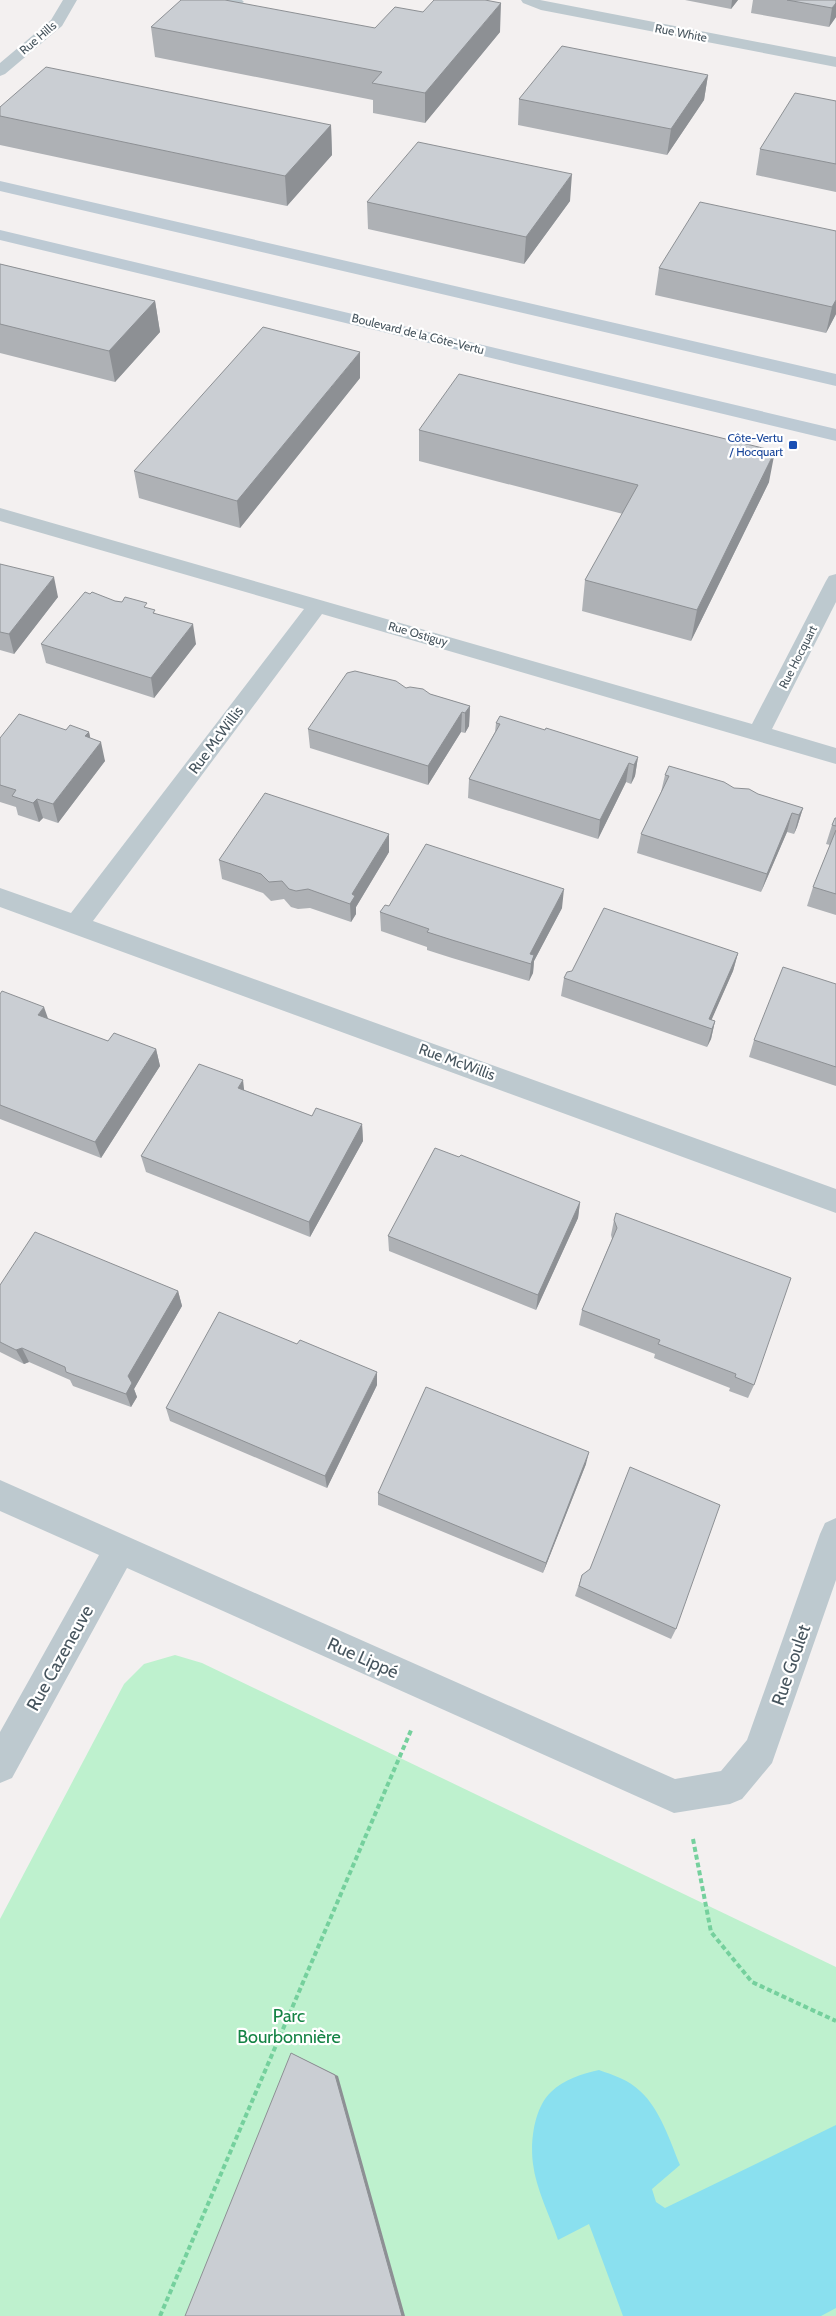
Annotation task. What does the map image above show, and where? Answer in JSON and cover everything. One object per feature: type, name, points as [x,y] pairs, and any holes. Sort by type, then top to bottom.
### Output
[{"type":"main road","points":[[0,186],[836,380]]},
{"type":"main road","name":"Boulevard de la Côte-Vertu","points":[[0,235],[836,435]]},
{"type":"street","name":"Rue Hills","points":[[0,71],[57,23],[70,0]]},
{"type":"street","name":"Rue White","points":[[528,0],[541,6],[836,62]]},
{"type":"street","name":"Rue Ostiguy","points":[[0,514],[760,732],[836,756]]},
{"type":"street","name":"Rue Hocquart","points":[[760,732],[836,581]]},
{"type":"street","name":"Rue McWillis","points":[[78,924],[318,605]]},
{"type":"street","name":"Rue McWillis","points":[[0,897],[836,1201]]},
{"type":"street","name":"Rue Lippé","points":[[0,1495],[674,1796],[685,1796],[730,1787]]},
{"type":"street","name":"Rue Goulet","points":[[730,1787],[760,1751],[836,1534]]},
{"type":"street","name":"Rue Cazeneuve","points":[[0,1766],[120,1549]]},
{"type":"lane","points":[[230,5],[251,9]]},
{"type":"path","points":[[160,2316],[429,1688]]},
{"type":"path","points":[[685,1796],[711,1932],[752,1982],[836,2021]]},
{"type":"green space","name":"Parc Bourbonnière","points":[[175,1655],[202,1663],[836,1967],[836,2316],[0,2316],[0,1919],[124,1684],[144,1664]]},
{"type":"water","points":[[599,2070],[621,2078],[636,2087],[647,2098],[664,2126],[680,2165],[652,2189],[656,2202],[665,2208],[836,2125],[836,2308],[821,2316],[623,2316],[589,2224],[558,2240],[540,2193],[532,2155],[534,2126],[545,2099],[556,2087],[567,2080]]},
{"type":"building","points":[[181,0],[225,0],[375,28],[395,7],[423,12],[434,0],[485,0],[501,3],[425,93],[372,83],[382,72],[151,27]]},
{"type":"building","points":[[787,0],[836,0],[836,3],[832,8]]},
{"type":"building","points":[[562,46],[708,75],[671,129],[519,99]]},
{"type":"building","points":[[46,67],[331,125],[285,176],[0,116],[0,107]]},
{"type":"building","points":[[795,93],[836,101],[836,164],[760,149]]},
{"type":"building","points":[[418,142],[572,174],[526,237],[367,202]]},
{"type":"building","points":[[700,202],[836,231],[836,300],[832,307],[659,268]]},
{"type":"building","points":[[0,264],[155,301],[109,351],[0,324]]},
{"type":"building","points":[[263,327],[360,352],[237,501],[134,471]]},
{"type":"building","points":[[459,374],[775,451],[697,610],[585,580],[638,485],[419,430]]},
{"type":"building","points":[[0,564],[54,577],[9,634],[0,632]]},
{"type":"building","points":[[85,592],[90,594],[92,592],[115,601],[122,602],[125,597],[147,603],[144,607],[155,610],[153,613],[193,624],[151,678],[41,644]]},
{"type":"building","points":[[355,671],[396,681],[406,688],[423,689],[430,694],[470,706],[465,713],[462,712],[428,766],[308,729],[347,673]]},
{"type":"building","points":[[19,714],[66,730],[70,725],[89,732],[85,736],[101,742],[53,804],[37,799],[33,803],[12,796],[16,790],[0,785],[0,738]]},
{"type":"building","points":[[500,716],[545,730],[546,728],[638,757],[634,765],[629,763],[600,820],[469,779],[500,724],[496,723]]},
{"type":"building","points":[[669,766],[724,782],[734,788],[749,789],[758,794],[803,808],[799,815],[792,813],[767,874],[641,834],[669,776],[665,775]]},
{"type":"building","points":[[265,793],[389,834],[352,894],[355,896],[350,904],[308,889],[296,891],[289,889],[282,881],[269,882],[261,874],[219,860]]},
{"type":"building","points":[[836,818],[836,826],[832,825]]},
{"type":"building","points":[[836,830],[836,894],[813,887]]},
{"type":"building","points":[[426,844],[564,889],[530,954],[534,955],[531,964],[427,932],[429,929],[380,912],[385,905],[389,906]]},
{"type":"building","points":[[604,908],[738,953],[709,1019],[715,1021],[712,1029],[564,978],[567,972],[572,971]]},
{"type":"building","points":[[783,967],[836,984],[836,1067],[754,1040]]},
{"type":"building","points":[[2,991],[44,1007],[38,1015],[108,1041],[114,1033],[156,1049],[95,1142],[0,1105],[0,994]]},
{"type":"building","points":[[199,1064],[243,1080],[238,1088],[312,1116],[316,1108],[362,1124],[309,1222],[141,1156]]},
{"type":"building","points":[[435,1148],[459,1157],[461,1155],[580,1202],[538,1295],[388,1236]]},
{"type":"building","points":[[616,1213],[791,1278],[754,1385],[735,1377],[736,1374],[658,1344],[660,1340],[582,1310],[617,1228],[614,1220]]},
{"type":"building","points":[[35,1232],[178,1291],[128,1376],[132,1383],[126,1394],[66,1372],[65,1367],[22,1348],[16,1350],[0,1342],[0,1285]]},
{"type":"building","points":[[219,1312],[297,1344],[300,1340],[377,1372],[325,1476],[166,1408]]},
{"type":"building","points":[[426,1387],[589,1452],[546,1563],[378,1493]]},
{"type":"building","points":[[630,1467],[720,1505],[676,1629],[579,1586],[582,1575],[590,1569]]},
{"type":"building","points":[[291,2053],[335,2075],[402,2316],[185,2316]]},
{"type":"place","name":"Côte-Vertu / Hocquart","points":[[793,445]]}]
